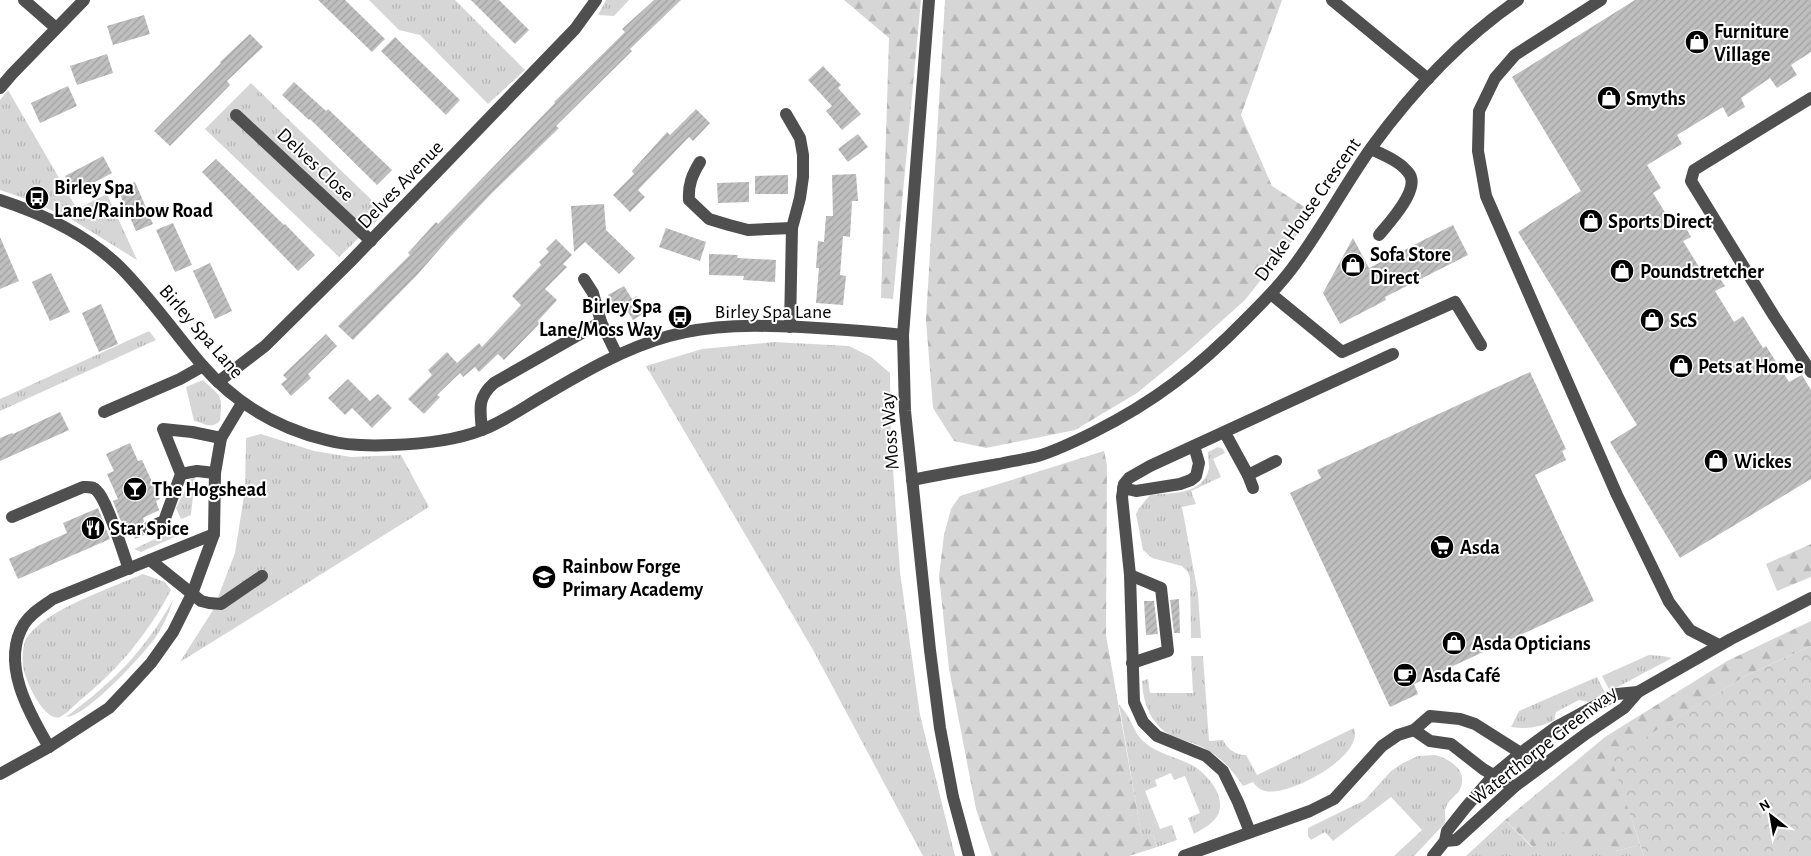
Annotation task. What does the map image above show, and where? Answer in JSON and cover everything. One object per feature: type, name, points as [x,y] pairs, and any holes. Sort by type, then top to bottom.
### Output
[{"type":"street","points":[[24,0],[56,28]]},
{"type":"street","points":[[0,88],[84,0]]},
{"type":"street","name":"Delves Avenue","points":[[218,382],[264,346],[371,241],[575,30],[596,0]]},
{"type":"street","name":"Moss Way","points":[[928,0],[903,335],[905,411],[940,728],[953,797],[969,856]]},
{"type":"street","points":[[1332,0],[1428,79]]},
{"type":"street","name":"Drake House Crescent","points":[[912,480],[1038,456],[1067,445],[1114,422],[1149,401],[1189,372],[1271,294],[1296,263],[1371,149],[1399,112],[1428,79],[1489,21],[1518,0]]},
{"type":"street","points":[[1601,0],[1515,55],[1495,78],[1479,112],[1478,151],[1486,196],[1617,496],[1669,602],[1690,630],[1719,645]]},
{"type":"street","points":[[1811,98],[1694,170],[1692,181],[1774,316],[1811,372]]},
{"type":"street","points":[[786,114],[800,138],[803,155],[803,177],[800,198],[792,228],[790,327]]},
{"type":"street","name":"Delves Close","points":[[236,115],[371,241]]},
{"type":"street","points":[[1371,149],[1403,167],[1411,176],[1412,186],[1405,202],[1379,235]]},
{"type":"street","points":[[700,162],[692,174],[688,188],[689,200],[709,219],[748,230],[792,228]]},
{"type":"street","name":"Birley Spa Lane","points":[[0,200],[54,222],[88,241],[118,265],[150,299],[203,366],[242,403],[270,421],[298,433],[330,442],[353,445],[410,445],[435,442],[482,430],[515,414],[617,355],[652,341],[696,330],[738,326],[790,327],[857,330],[903,335]]},
{"type":"street","points":[[584,280],[593,293],[602,322],[617,355]]},
{"type":"street","points":[[1271,294],[1342,352],[1454,302],[1481,345]]},
{"type":"street","points":[[482,430],[479,408],[481,398],[486,390],[494,383],[602,322]]},
{"type":"street","points":[[1250,832],[1238,802],[1222,771],[1206,756],[1157,736],[1143,722],[1134,702],[1130,575],[1122,497],[1124,488],[1129,478],[1150,466],[1393,354]]},
{"type":"street","points":[[104,412],[180,379],[203,366]]},
{"type":"street","points":[[0,774],[49,747],[109,708],[151,663],[173,632],[192,594],[214,534],[215,473],[221,438],[242,403]]},
{"type":"street","points":[[148,528],[164,521],[181,474],[163,429],[221,438]]},
{"type":"street","points":[[1225,433],[1253,488]]},
{"type":"street","points":[[1124,488],[1136,491],[1180,484],[1191,480],[1196,476],[1199,463],[1194,446]]},
{"type":"street","points":[[1248,475],[1276,461]]},
{"type":"street","points":[[181,474],[197,471],[215,473]]},
{"type":"street","points":[[12,517],[82,487],[91,487],[98,491],[104,502],[129,568]]},
{"type":"street","points":[[49,747],[27,709],[18,684],[13,661],[15,644],[23,625],[36,611],[53,599],[214,534]]},
{"type":"street","points":[[150,560],[201,601],[210,603],[222,604],[262,576]]},
{"type":"street","points":[[1130,575],[1161,588],[1168,651],[1132,663]]},
{"type":"street","name":"Waterthorpe Greenway","points":[[1445,842],[1456,840],[1514,787],[1624,708],[1638,692],[1719,645],[1811,598]]},
{"type":"street","name":"Waterthorpe Greenway","points":[[1433,856],[1445,842],[1447,831],[1494,775],[1522,752],[1556,727],[1616,694],[1638,692]]},
{"type":"street","points":[[1192,855],[1310,811],[1334,798],[1382,746],[1398,735],[1414,730],[1430,716],[1460,719],[1476,724],[1541,766]]},
{"type":"street","points":[[1414,730],[1430,741],[1451,744],[1514,787]]},
{"type":"green space","points":[[369,0],[455,0],[525,70],[488,104],[420,35],[399,30]]},
{"type":"green space","points":[[606,0],[629,0],[614,16],[598,15]]},
{"type":"green space","points":[[844,0],[921,0],[893,299],[881,298],[889,38]]},
{"type":"green space","points":[[945,0],[1282,0],[1241,115],[1272,186],[1314,213],[1245,300],[1187,352],[1137,393],[1075,430],[986,448],[954,441],[933,408],[926,320]]},
{"type":"green space","points":[[251,83],[385,213],[339,257],[205,129]]},
{"type":"green space","points":[[8,90],[77,209],[107,194],[137,260],[71,219],[0,190],[0,100]]},
{"type":"green space","points":[[149,331],[156,340],[0,411],[0,399]]},
{"type":"green space","points":[[774,342],[849,346],[871,357],[890,373],[891,440],[900,572],[920,715],[955,856],[923,856],[812,648],[646,366],[702,349]]},
{"type":"green space","points":[[203,380],[217,394],[221,401],[220,421],[217,424],[208,425],[194,421],[186,387]]},
{"type":"green space","points":[[261,434],[314,451],[351,457],[401,455],[429,507],[180,662],[213,610],[235,553],[245,490],[246,438]]},
{"type":"green space","points":[[1218,447],[1223,449],[1225,453],[1213,459],[1221,477],[1191,491],[1196,504],[1182,507],[1198,594],[1201,638],[1191,638],[1190,578],[1188,572],[1182,566],[1152,558],[1143,550],[1136,514],[1150,495],[1186,491],[1201,483],[1206,477],[1209,468],[1208,452]]},
{"type":"green space","points":[[1104,451],[1107,465],[1106,635],[1142,838],[1153,835],[1157,847],[1129,856],[992,856],[976,809],[949,669],[939,576],[944,535],[951,509],[960,496]]},
{"type":"green space","points":[[195,476],[191,515],[181,519],[176,508],[190,480]]},
{"type":"green space","points":[[189,523],[188,531],[141,552],[134,549]]},
{"type":"green space","points":[[1811,544],[1811,577],[1777,591],[1766,564]]},
{"type":"green space","points":[[143,574],[165,582],[171,590],[162,606],[142,637],[106,678],[60,717],[54,717],[42,707],[36,698],[24,672],[23,655],[27,637],[37,627],[64,608]]},
{"type":"green space","points":[[173,600],[161,629],[139,658],[99,697],[75,715],[66,717],[99,691],[139,651]]},
{"type":"green space","points":[[1811,621],[1811,646],[1747,675],[1612,758],[1640,845],[1615,851],[1583,852],[1561,830],[1533,847],[1505,820],[1605,737],[1727,661]]},
{"type":"green space","points":[[1811,646],[1811,856],[1644,856],[1611,758],[1747,675]]},
{"type":"green space","points":[[1649,655],[1672,658],[1610,691],[1602,676]]},
{"type":"green space","points":[[1191,656],[1203,656],[1209,741],[1223,740],[1227,747],[1233,751],[1246,755],[1257,775],[1354,728],[1354,739],[1348,750],[1337,762],[1323,772],[1291,788],[1265,791],[1258,788],[1253,782],[1243,786],[1230,769],[1214,754],[1198,745],[1172,736],[1165,731],[1154,720],[1146,706],[1142,681],[1148,679],[1150,693],[1193,693]]},
{"type":"green space","points":[[1597,677],[1605,693],[1589,702],[1579,700],[1556,712],[1554,720],[1543,725],[1528,728],[1511,727],[1519,711]]},
{"type":"green space","points":[[1119,704],[1144,742],[1161,752],[1192,765],[1203,773],[1213,785],[1217,791],[1220,805],[1217,816],[1209,825],[1194,834],[1188,818],[1200,813],[1185,776],[1174,780],[1171,773],[1155,780],[1157,786],[1145,791],[1160,829],[1172,825],[1177,840],[1157,847],[1153,835],[1142,839]]},
{"type":"green space","points":[[1435,755],[1453,763],[1457,767],[1462,778],[1462,784],[1459,791],[1446,807],[1445,823],[1414,856],[1394,856],[1422,830],[1391,797],[1333,841],[1325,832],[1311,840],[1308,836],[1308,828],[1365,800],[1391,771],[1403,763],[1418,756]]},
{"type":"green space","points":[[1505,820],[1532,847],[1560,828],[1615,851],[1640,845],[1644,856],[1466,856]]},
{"type":"building","points":[[318,0],[345,0],[385,39],[372,52]]},
{"type":"building","points":[[471,0],[499,0],[529,30],[515,44]]},
{"type":"building","points":[[654,0],[681,0],[630,49],[632,51],[556,126],[559,128],[492,193],[418,274],[353,340],[338,326],[410,255],[408,253],[436,222],[438,224],[554,102],[625,32],[622,29]]},
{"type":"building","points":[[1635,0],[1811,0],[1811,52],[1791,65],[1797,75],[1777,88],[1770,78],[1741,98],[1745,107],[1728,117],[1723,107],[1677,135],[1682,144],[1647,165],[1661,188],[1653,193],[1674,227],[1682,221],[1691,237],[1683,241],[1703,273],[1713,268],[1725,286],[1715,291],[1734,322],[1743,316],[1763,348],[1766,346],[1789,382],[1802,375],[1811,390],[1811,479],[1680,558],[1610,442],[1637,425],[1518,232],[1581,191],[1512,77]]},
{"type":"building","points":[[144,15],[150,34],[113,45],[107,26]]},
{"type":"building","points":[[250,34],[263,47],[227,81],[230,85],[170,146],[154,131],[220,62]]},
{"type":"building","points":[[395,37],[460,100],[446,115],[381,51]]},
{"type":"building","points":[[107,54],[113,73],[77,85],[70,66]]},
{"type":"building","points":[[823,66],[841,85],[838,88],[861,114],[842,130],[826,111],[832,106],[808,80]]},
{"type":"building","points":[[294,82],[326,111],[328,109],[392,170],[377,185],[310,119],[282,95]]},
{"type":"building","points":[[68,86],[77,106],[40,123],[31,103]]},
{"type":"building","points":[[696,109],[710,123],[693,141],[689,137],[638,190],[645,197],[630,212],[613,195],[634,174],[632,171],[667,132],[670,135]]},
{"type":"building","points":[[858,134],[868,147],[848,162],[838,149]]},
{"type":"building","points":[[103,156],[112,173],[74,193],[65,176]]},
{"type":"building","points":[[216,159],[315,255],[298,271],[202,172]]},
{"type":"building","points":[[856,174],[858,201],[852,201],[850,237],[843,236],[840,275],[846,276],[843,305],[816,303],[819,268],[816,268],[818,241],[824,242],[826,216],[833,216],[832,175]]},
{"type":"building","points":[[788,175],[788,194],[755,194],[755,176]]},
{"type":"building","points":[[135,182],[153,224],[136,231],[118,190]]},
{"type":"building","points":[[749,182],[749,202],[718,203],[717,183]]},
{"type":"building","points":[[604,204],[606,230],[635,258],[619,274],[585,242],[574,252],[571,206]]},
{"type":"building","points":[[173,223],[192,265],[175,272],[156,230]]},
{"type":"building","points":[[1453,225],[1468,255],[1385,297],[1386,300],[1340,324],[1323,293],[1353,238],[1369,268]]},
{"type":"building","points":[[666,228],[706,242],[700,261],[659,247]]},
{"type":"building","points":[[0,237],[19,281],[0,289]]},
{"type":"building","points":[[556,239],[572,255],[563,264],[567,267],[545,289],[557,300],[538,321],[540,323],[504,360],[498,354],[479,372],[475,367],[463,377],[460,373],[437,395],[440,397],[424,414],[408,399],[432,375],[428,370],[447,352],[457,363],[479,343],[482,347],[521,305],[512,296],[541,265],[539,262],[549,252],[546,249]]},
{"type":"building","points":[[709,254],[738,255],[737,258],[776,260],[775,282],[743,280],[744,276],[709,275]]},
{"type":"building","points":[[210,263],[232,311],[215,319],[193,271]]},
{"type":"building","points":[[51,273],[70,312],[50,321],[32,282]]},
{"type":"building","points":[[624,286],[632,299],[637,296],[646,312],[633,320],[626,309],[619,313],[608,295]]},
{"type":"building","points":[[101,304],[118,344],[99,352],[82,313]]},
{"type":"building","points":[[326,334],[337,346],[308,374],[311,378],[291,396],[281,384],[287,379],[283,375]]},
{"type":"building","name":"Asda","points":[[1530,372],[1566,449],[1562,451],[1566,460],[1535,475],[1594,601],[1414,684],[1418,694],[1390,707],[1290,493],[1321,478],[1317,470]]},
{"type":"building","points":[[348,379],[370,401],[378,394],[392,408],[372,428],[352,408],[345,415],[328,398]]},
{"type":"building","points":[[60,412],[69,430],[0,461],[0,438]]},
{"type":"building","name":"The Hogshead","points":[[130,443],[138,461],[142,460],[160,499],[156,501],[159,510],[143,518],[144,521],[140,528],[144,535],[135,539],[131,529],[125,532],[113,501],[118,499],[107,474],[114,471],[106,454]]},
{"type":"building","points":[[98,508],[110,539],[18,579],[9,559],[67,533],[63,523]]},
{"type":"building","points":[[1179,599],[1180,633],[1174,633],[1170,600]]},
{"type":"building","points":[[1144,601],[1154,601],[1158,634],[1146,635]]},
{"type":"place","name":"Furniture Village","points":[[1697,42]]},
{"type":"place","name":"Smyths","points":[[1609,98]]},
{"type":"place","name":"Birley Spa Lane/Rainbow Road","points":[[37,198]]},
{"type":"place","name":"Sports Direct","points":[[1591,221]]},
{"type":"place","name":"Sofa Store Direct","points":[[1353,265]]},
{"type":"place","name":"Poundstretcher","points":[[1622,271]]},
{"type":"place","name":"Birley Spa Lane/Moss Way","points":[[680,317]]},
{"type":"place","name":"ScS","points":[[1652,320]]},
{"type":"place","name":"Pets at Home","points":[[1681,366]]},
{"type":"place","name":"Wickes","points":[[1716,461]]},
{"type":"place","name":"The Hogshead","points":[[135,489]]},
{"type":"place","name":"Star Spice","points":[[93,528]]},
{"type":"place","name":"Asda","points":[[1442,547]]},
{"type":"place","name":"Rainbow Forge Primary Academy","points":[[544,577]]},
{"type":"place","name":"Asda Opticians","points":[[1454,643]]},
{"type":"place","name":"Asda Café","points":[[1405,675]]}]
